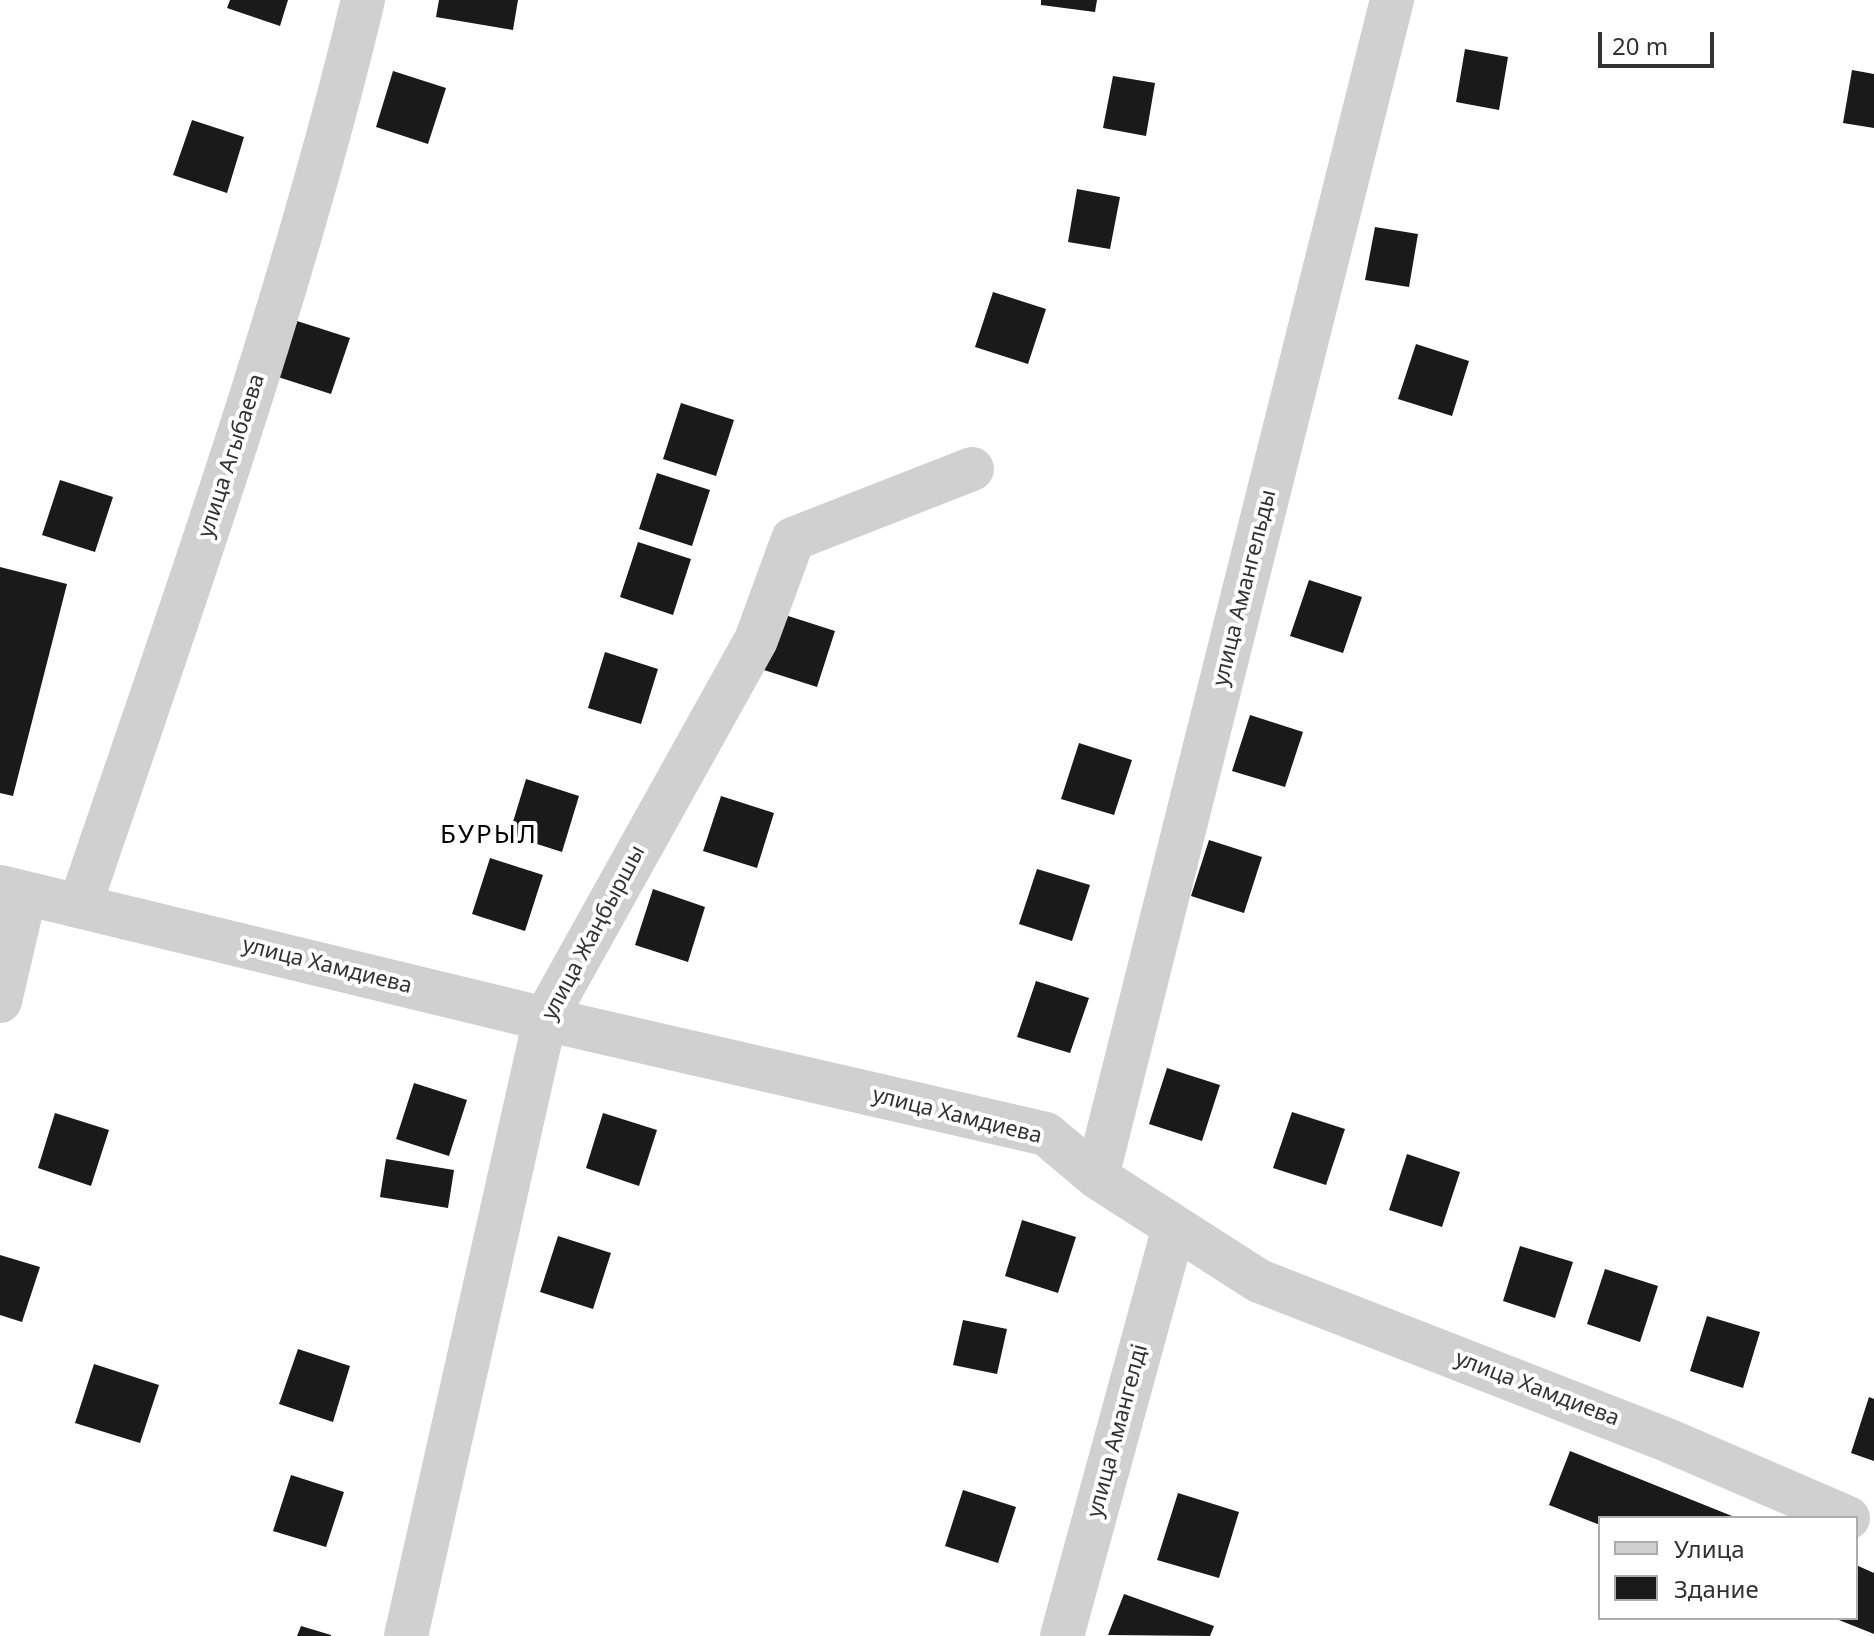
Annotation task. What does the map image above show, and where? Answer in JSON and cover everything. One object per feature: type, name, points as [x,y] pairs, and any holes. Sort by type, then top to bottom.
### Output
[{"type":"street","name":"улица Агыбаева","points":[[80,905],[238,442],[334,122],[363,0]]},
{"type":"street","name":"улица Амангельды","points":[[1097,1177],[1392,0]]},
{"type":"street","name":"улица Жаңбыршы","points":[[406,1636],[545,1019],[756,640],[793,539],[972,469]]},
{"type":"street","name":"улица Хамдиева","points":[[12,890],[545,1019],[1046,1134],[1097,1177],[1259,1281],[1667,1440],[1843,1516]]},
{"type":"street","points":[[0,1001],[12,890]]},
{"type":"street","name":"улица Амангелді","points":[[1062,1636],[1174,1227]]},
{"type":"building","points":[[230,0],[288,0],[280,26],[227,8]]},
{"type":"building","points":[[439,0],[518,0],[513,30],[436,17]]},
{"type":"building","points":[[1041,0],[1097,0],[1095,12],[1041,5]]},
{"type":"building","points":[[1465,49],[1508,57],[1499,110],[1456,102]]},
{"type":"building","points":[[1852,70],[1874,74],[1874,128],[1843,123]]},
{"type":"building","points":[[393,71],[446,88],[428,144],[376,127]]},
{"type":"building","points":[[1113,76],[1155,83],[1146,136],[1103,128]]},
{"type":"building","points":[[192,120],[244,137],[227,193],[173,175]]},
{"type":"building","points":[[1077,189],[1120,197],[1110,249],[1068,242]]},
{"type":"building","points":[[1375,227],[1418,234],[1409,287],[1365,280]]},
{"type":"building","points":[[993,292],[1046,309],[1028,364],[975,347]]},
{"type":"building","points":[[297,321],[350,338],[331,394],[278,377]]},
{"type":"building","points":[[1416,344],[1469,361],[1452,416],[1398,399]]},
{"type":"building","points":[[681,403],[734,420],[716,476],[663,459]]},
{"type":"building","points":[[657,473],[710,490],[692,546],[639,529]]},
{"type":"building","points":[[60,480],[113,497],[95,552],[42,535]]},
{"type":"building","points":[[638,542],[691,559],[673,615],[620,597]]},
{"type":"building","points":[[0,567],[67,584],[13,796],[0,793]]},
{"type":"building","points":[[1309,580],[1362,597],[1343,653],[1290,636]]},
{"type":"building","points":[[782,614],[835,631],[817,687],[764,670]]},
{"type":"building","points":[[605,652],[658,669],[641,724],[588,708]]},
{"type":"building","points":[[1250,715],[1303,732],[1285,787],[1232,771]]},
{"type":"building","points":[[1079,743],[1132,760],[1114,815],[1061,799]]},
{"type":"building","points":[[526,779],[579,796],[562,852],[509,835]]},
{"type":"building","points":[[721,796],[774,813],[757,868],[703,851]]},
{"type":"building","points":[[1209,840],[1262,857],[1244,913],[1191,896]]},
{"type":"building","points":[[490,858],[543,875],[525,931],[472,914]]},
{"type":"building","points":[[1037,869],[1090,885],[1072,941],[1019,924]]},
{"type":"building","points":[[653,889],[705,907],[688,962],[635,945]]},
{"type":"building","points":[[1036,981],[1089,998],[1070,1053],[1017,1037]]},
{"type":"building","points":[[1167,1068],[1220,1085],[1202,1141],[1149,1124]]},
{"type":"building","points":[[414,1083],[467,1100],[449,1156],[396,1139]]},
{"type":"building","points":[[1292,1112],[1345,1129],[1326,1185],[1273,1168]]},
{"type":"building","points":[[55,1113],[109,1130],[91,1186],[38,1168]]},
{"type":"building","points":[[603,1113],[657,1130],[639,1186],[586,1168]]},
{"type":"building","points":[[1407,1154],[1460,1172],[1442,1227],[1389,1210]]},
{"type":"building","points":[[386,1159],[454,1170],[448,1208],[380,1197]]},
{"type":"building","points":[[1022,1220],[1076,1237],[1058,1293],[1005,1276]]},
{"type":"building","points":[[558,1236],[611,1253],[593,1309],[540,1292]]},
{"type":"building","points":[[1520,1246],[1573,1262],[1555,1318],[1503,1301]]},
{"type":"building","points":[[0,1255],[40,1267],[22,1322],[0,1315]]},
{"type":"building","points":[[1605,1269],[1658,1286],[1640,1342],[1587,1324]]},
{"type":"building","points":[[1707,1316],[1760,1332],[1743,1388],[1690,1371]]},
{"type":"building","points":[[963,1320],[1007,1329],[997,1374],[953,1365]]},
{"type":"building","points":[[298,1349],[350,1366],[333,1422],[279,1404]]},
{"type":"building","points":[[94,1364],[159,1385],[140,1443],[75,1423]]},
{"type":"building","points":[[1869,1397],[1874,1399],[1874,1461],[1851,1453]]},
{"type":"building","points":[[1570,1451],[1732,1516],[1598,1516],[1598,1524],[1549,1505]]},
{"type":"building","points":[[291,1475],[344,1492],[326,1547],[273,1531]]},
{"type":"building","points":[[963,1490],[1016,1507],[998,1563],[945,1546]]},
{"type":"building","points":[[1178,1493],[1239,1512],[1219,1578],[1157,1560]]},
{"type":"building","points":[[1858,1566],[1874,1573],[1874,1634],[1839,1620],[1858,1620]]},
{"type":"building","points":[[1124,1594],[1214,1626],[1210,1636],[1108,1635]]},
{"type":"building","points":[[301,1626],[331,1635],[331,1636],[297,1636]]},
{"type":"district","name":"БУРЫЛ","points":[[489,836]]}]
